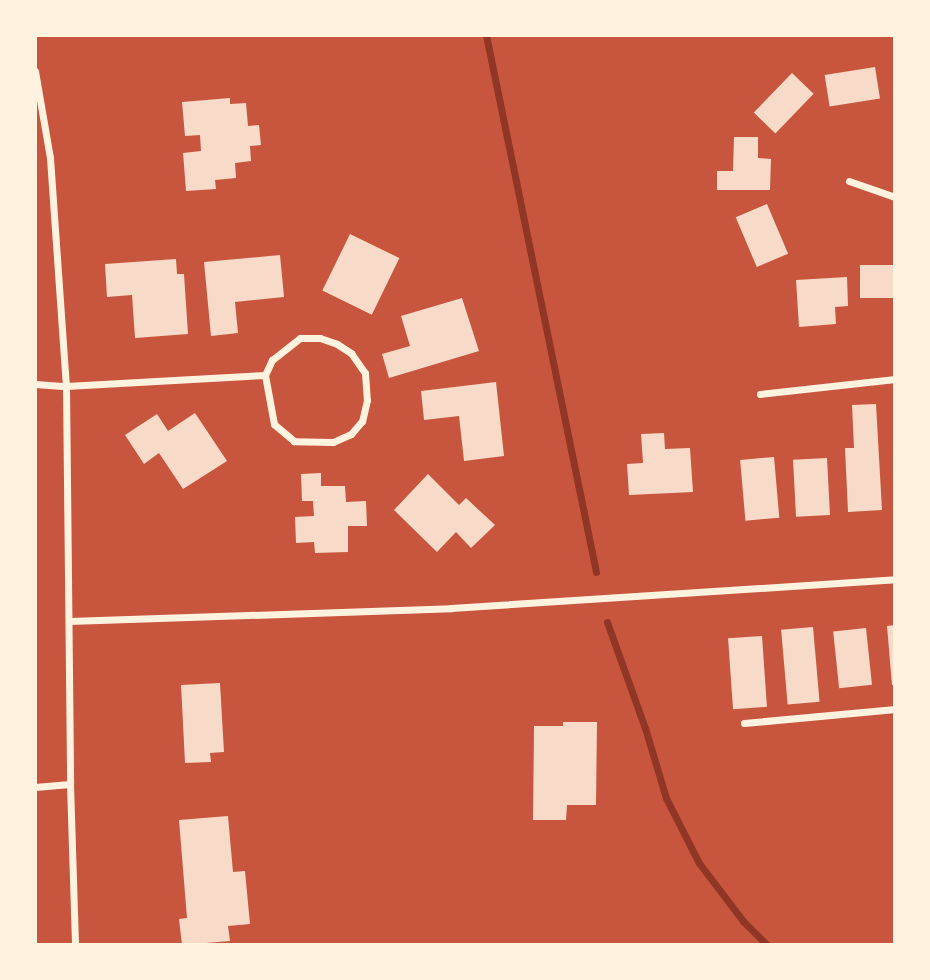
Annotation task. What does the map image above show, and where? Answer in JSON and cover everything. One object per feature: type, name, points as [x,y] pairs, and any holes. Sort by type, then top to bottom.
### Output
[{"type":"street","points":[[35,71],[50,158],[66,386],[70,784],[75,945]]},
{"type":"street","points":[[849,181],[895,197]]},
{"type":"street","points":[[300,338],[320,338],[337,344],[351,353],[365,373],[367,400],[362,421],[351,434],[333,442],[294,441],[274,424],[265,375],[272,360],[300,338]]},
{"type":"street","points":[[35,384],[66,386],[265,375]]},
{"type":"street","points":[[760,394],[895,379]]},
{"type":"street","points":[[69,621],[452,608],[895,579]]},
{"type":"street","points":[[744,723],[895,709]]},
{"type":"street","points":[[35,788],[70,784]]},
{"type":"building","points":[[875,67],[880,99],[830,107],[825,75]]},
{"type":"building","points":[[792,73],[814,94],[775,133],[754,113]]},
{"type":"building","points":[[230,98],[230,104],[246,103],[248,126],[259,125],[261,145],[250,146],[251,161],[235,163],[236,178],[215,180],[216,189],[186,191],[183,153],[201,151],[200,135],[185,136],[182,102]]},
{"type":"building","points":[[734,137],[758,137],[758,158],[771,159],[770,190],[717,190],[717,171],[733,171]]},
{"type":"building","points":[[767,204],[788,254],[757,267],[736,217]]},
{"type":"building","points":[[350,234],[399,258],[372,315],[322,291]]},
{"type":"building","points":[[280,255],[284,297],[235,302],[238,333],[211,336],[204,262]]},
{"type":"building","points":[[176,259],[177,274],[184,274],[188,334],[135,338],[132,295],[107,297],[105,264]]},
{"type":"building","points":[[860,265],[895,265],[895,298],[860,298]]},
{"type":"building","points":[[847,277],[848,306],[835,307],[836,324],[799,327],[796,280]]},
{"type":"building","points":[[462,298],[479,351],[389,378],[382,354],[410,346],[401,316]]},
{"type":"building","points":[[496,382],[504,456],[464,461],[459,416],[424,420],[421,391]]},
{"type":"building","points":[[876,404],[882,510],[848,512],[845,448],[854,448],[852,405]]},
{"type":"building","points":[[195,413],[227,461],[183,489],[159,453],[144,464],[125,435],[157,414],[168,431]]},
{"type":"building","points":[[664,433],[665,449],[690,448],[693,492],[629,495],[627,464],[643,463],[641,434]]},
{"type":"building","points":[[774,457],[779,518],[745,521],[740,460]]},
{"type":"building","points":[[827,458],[830,515],[796,517],[793,460]]},
{"type":"building","points":[[321,473],[321,486],[345,486],[346,502],[366,501],[367,526],[348,526],[348,552],[315,553],[314,542],[296,543],[295,517],[314,516],[313,501],[302,501],[301,474]]},
{"type":"building","points":[[428,474],[459,505],[466,498],[495,525],[471,548],[456,532],[437,552],[394,510]]},
{"type":"building","points":[[895,625],[895,685],[892,685],[887,626]]},
{"type":"building","points":[[813,627],[820,702],[788,705],[781,630]]},
{"type":"building","points":[[866,628],[872,685],[839,688],[833,631]]},
{"type":"building","points":[[762,636],[767,707],[733,709],[728,638]]},
{"type":"building","points":[[220,683],[224,752],[210,753],[211,762],[185,763],[181,685]]},
{"type":"building","points":[[563,722],[597,722],[596,805],[567,805],[566,820],[533,820],[534,726],[563,726]]},
{"type":"building","points":[[228,816],[233,872],[245,871],[250,924],[228,926],[230,941],[182,945],[179,919],[187,918],[179,820]]},
{"type":"waterway","points":[[486,35],[596,572]]},
{"type":"waterway","points":[[607,622],[645,728],[666,798],[699,863],[743,921],[767,945]]}]
